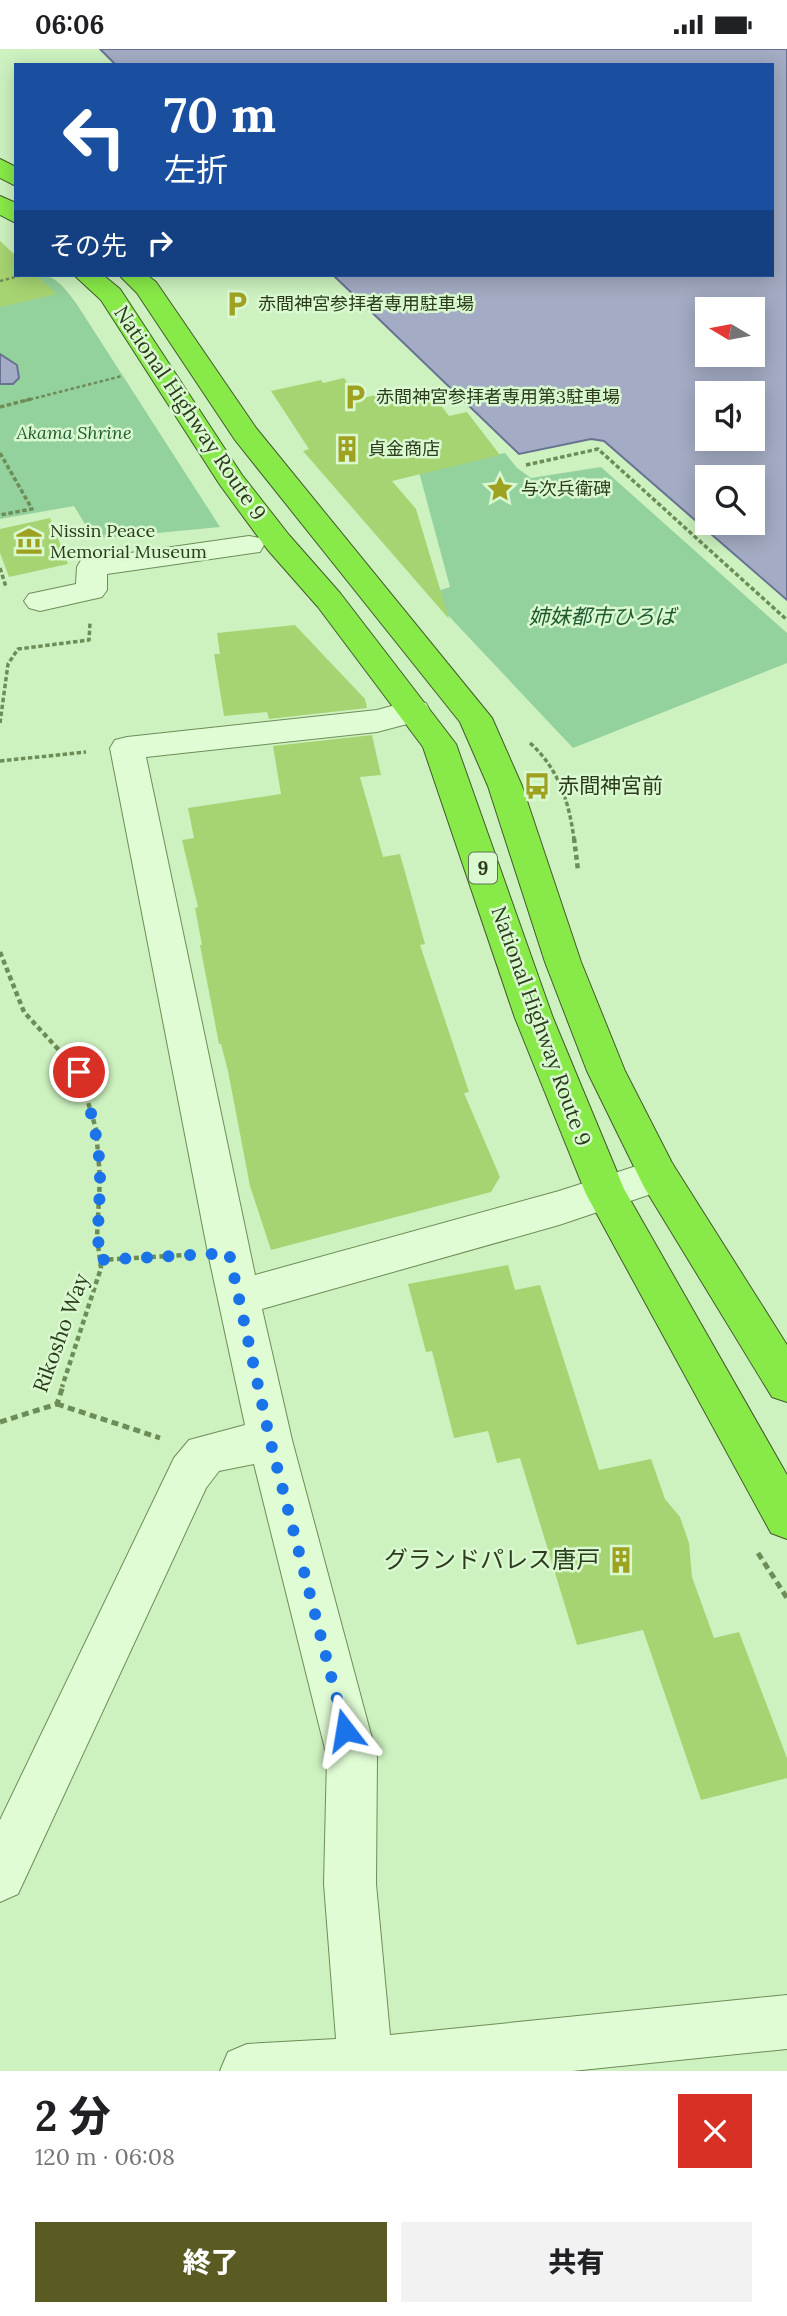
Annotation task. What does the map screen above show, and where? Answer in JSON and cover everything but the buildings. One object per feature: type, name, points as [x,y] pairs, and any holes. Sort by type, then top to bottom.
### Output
[{"type":"highway","points":[[0,166],[14,177]]},
{"type":"highway","points":[[0,203],[14,214]]},
{"type":"highway","name":"National Highway Route 9","points":[[89,277],[111,295],[230,479],[278,542],[329,600],[439,744],[534,1018],[606,1194],[787,1518]]},
{"type":"highway","name":"National Highway Route 9","points":[[134,277],[147,288],[246,434],[369,590],[475,718],[505,786],[563,963],[606,1071],[659,1175],[787,1383]]},
{"type":"street","points":[[40,601],[91,590],[92,567],[249,544]]},
{"type":"street","points":[[366,2068],[350,1884],[352,1757],[270,1440],[241,1297],[229,1253],[127,748],[377,721],[414,711]]},
{"type":"street","points":[[241,1297],[606,1194],[659,1175]]},
{"type":"street","points":[[0,1876],[190,1473],[205,1454],[270,1440]]},
{"type":"street","points":[[247,2071],[366,2068],[787,2022]]},
{"type":"path","points":[[0,407],[133,373]]},
{"type":"path","points":[[526,465],[598,449],[787,620]]},
{"type":"path","points":[[0,453],[32,509],[0,515]]},
{"type":"path","points":[[0,723],[8,664],[13,656],[18,649],[32,645],[89,640],[91,590]]},
{"type":"path","points":[[523,734],[531,745],[542,750],[569,801],[580,881]]},
{"type":"path","points":[[0,761],[127,748]]},
{"type":"path","name":"Rikosho Way","points":[[0,952],[24,1012],[79,1072],[96,1129],[100,1178],[97,1237],[101,1268],[57,1404],[0,1422]]},
{"type":"path","points":[[100,1260],[229,1253]]},
{"type":"path","points":[[57,1404],[205,1454]]},
{"type":"green space","name":"Akama Shrine","points":[[33,277],[49,277],[65,289],[220,527],[94,539],[74,506],[0,519],[0,285]]},
{"type":"green space","name":"姉妹都市ひろば","points":[[505,453],[517,468],[531,478],[601,467],[787,633],[787,663],[573,748],[428,594],[450,587],[419,472]]},
{"type":"water","points":[[100,49],[787,49],[787,600],[712,535],[765,535],[765,465],[695,465],[695,520],[604,441],[591,439],[519,454],[335,277],[774,277],[774,63],[114,63]]},
{"type":"water","points":[[0,354],[17,365],[19,378],[13,384],[0,384]]},
{"type":"place","name":"赤間神宮参拝者専用駐車場","points":[[237,304]]},
{"type":"place","name":"赤間神宮参拝者専用第3駐車場","points":[[355,397]]},
{"type":"place","name":"貞金商店","points":[[347,449]]},
{"type":"place","name":"与次兵衛碑","points":[[500,489]]},
{"type":"place","name":"Nissin Peace Memorial Museum","points":[[29,541]]},
{"type":"place","name":"赤間神宮前","points":[[537,786]]},
{"type":"place","name":"グランドパレス唐戸","points":[[621,1560]]},
{"type":"route","points":[[79,1072],[96,1129],[100,1178],[97,1237],[100,1260],[229,1253],[241,1297],[270,1440],[345,1730]]}]
